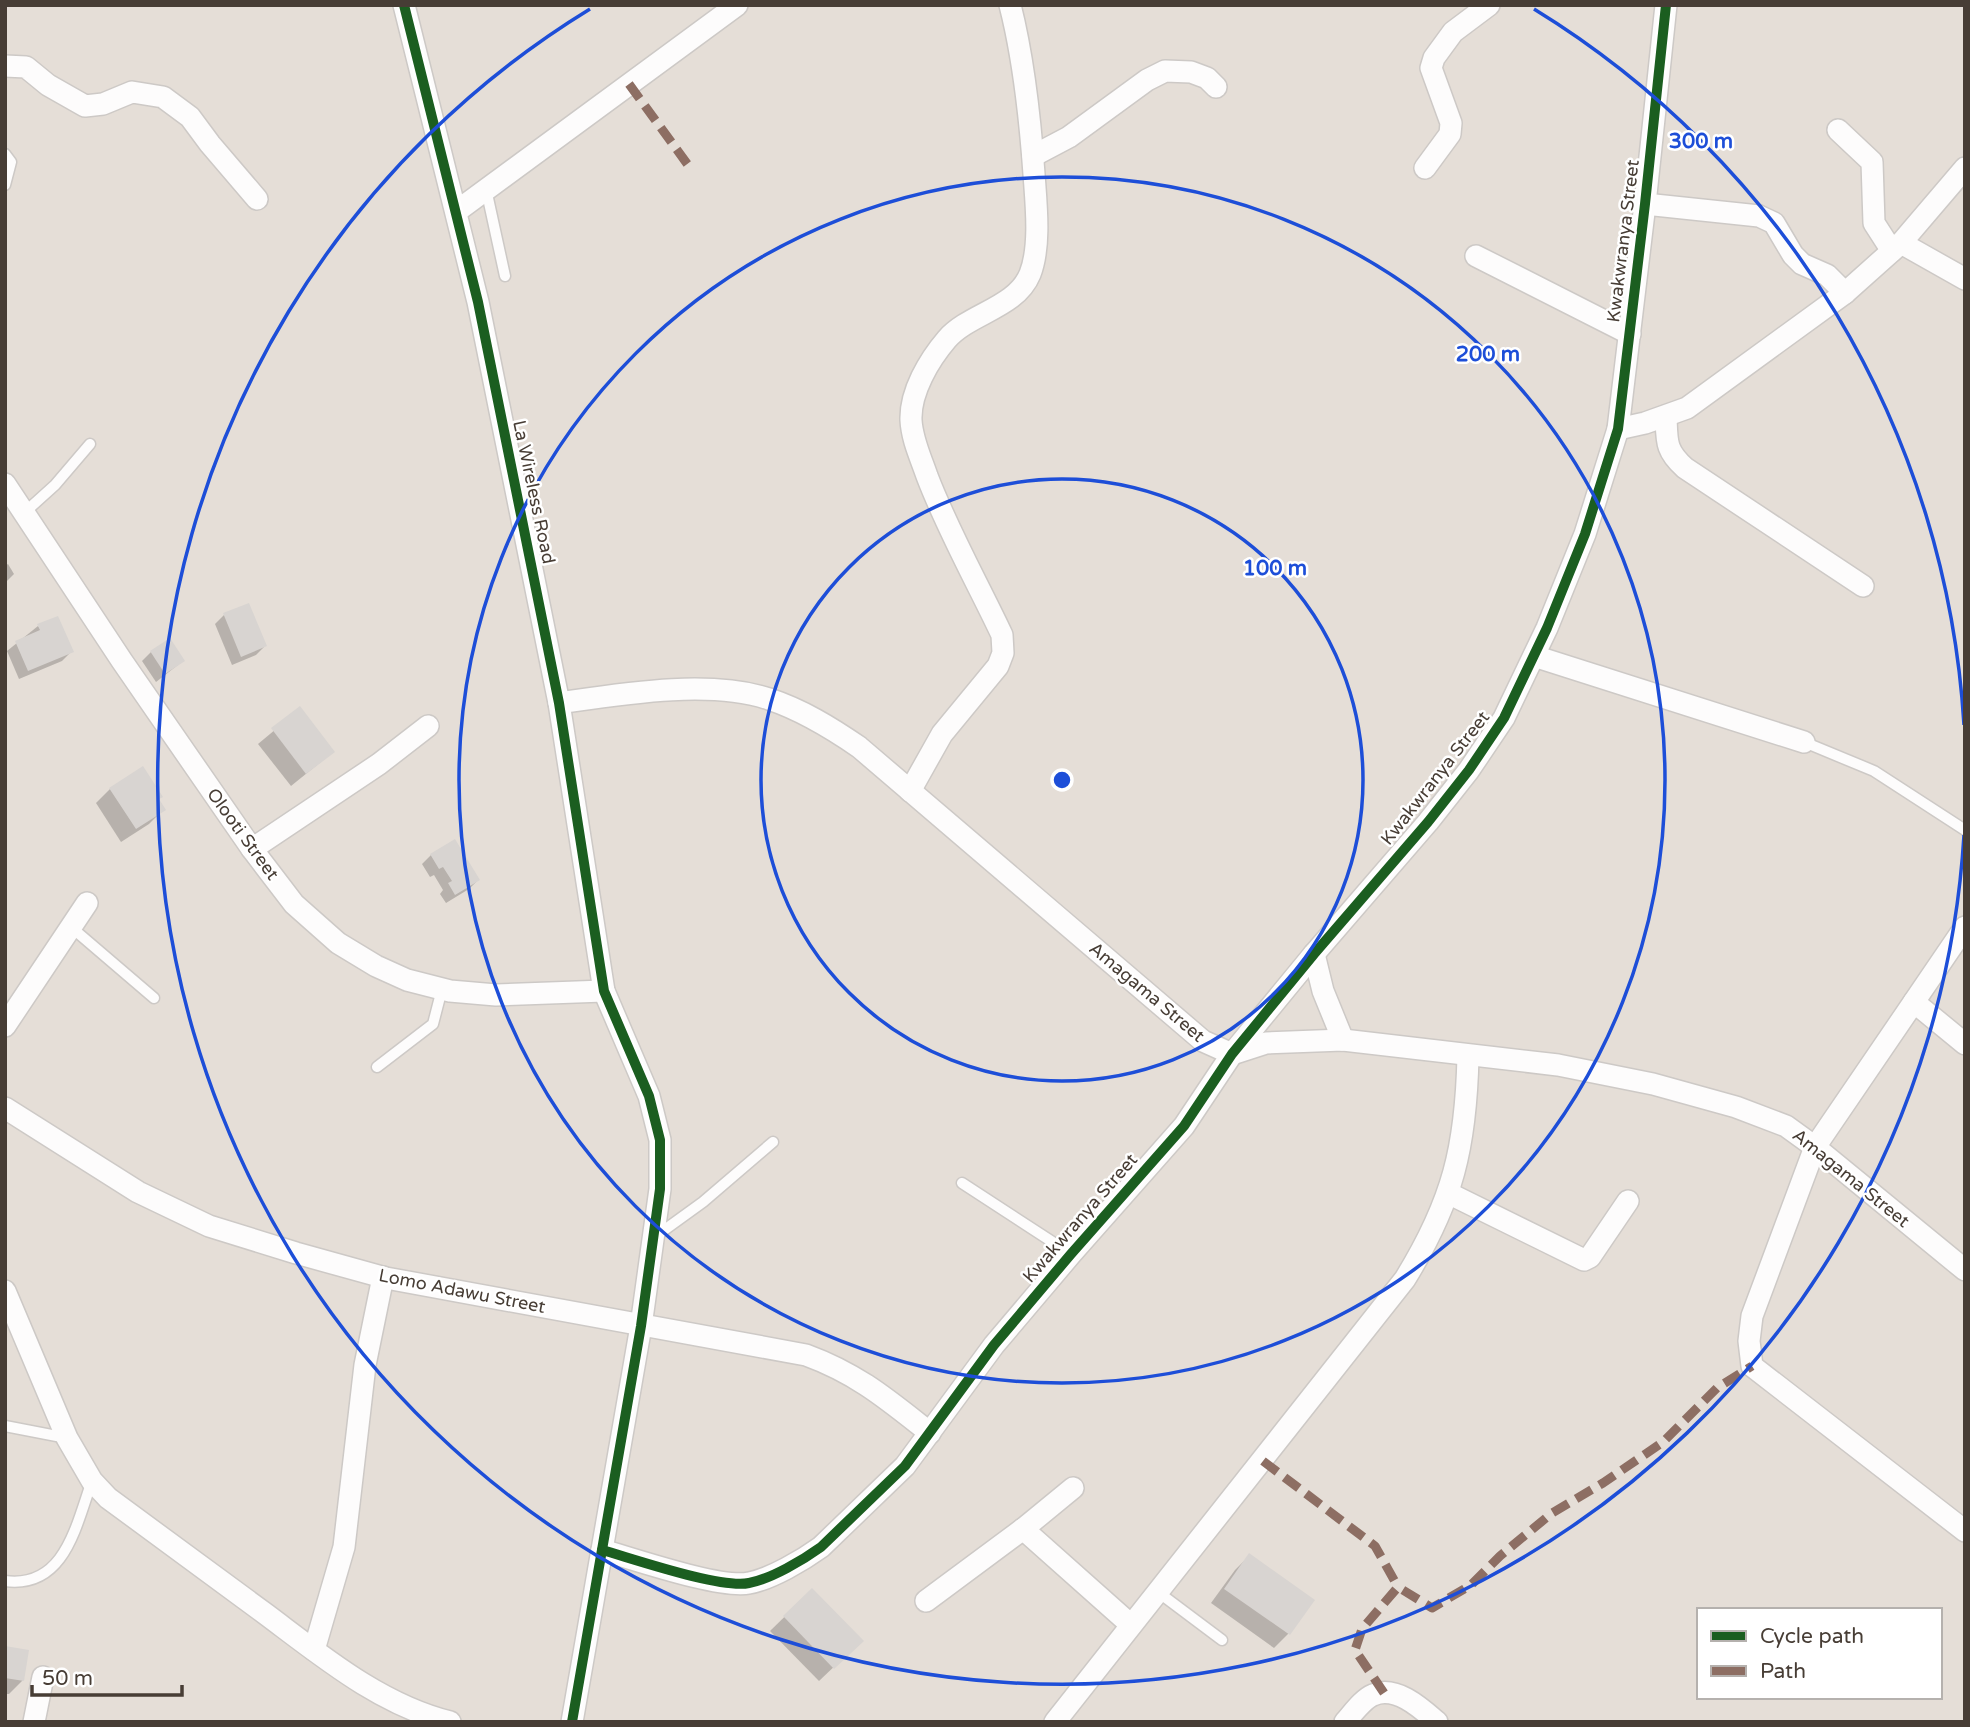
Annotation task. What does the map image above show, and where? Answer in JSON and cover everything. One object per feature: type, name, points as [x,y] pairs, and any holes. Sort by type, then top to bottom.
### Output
[{"type":"street","name":"La Wireless Road","points":[[404,5],[478,302],[559,703],[604,991],[649,1096],[660,1140],[660,1189],[641,1326],[572,1722]]},
{"type":"street","points":[[457,211],[712,12],[737,5]]},
{"type":"street","points":[[910,791],[942,734],[998,666],[1003,653],[1002,635],[936,499],[915,443],[911,419],[918,386],[947,339],[957,329],[1009,298],[1029,276],[1034,259],[1037,212],[1033,156],[1020,43],[1010,5]]},
{"type":"street","points":[[1425,168],[1450,134],[1451,123],[1431,68],[1434,58],[1453,32],[1489,5]]},
{"type":"street","name":"Kwakwranya Street","points":[[602,1550],[730,1584],[757,1581],[809,1556],[821,1547],[905,1466],[971,1374],[1071,1254],[1184,1126],[1232,1054],[1469,770],[1504,718],[1534,656],[1585,534],[1618,429],[1646,204],[1666,5]]},
{"type":"street","points":[[5,66],[26,67],[48,85],[85,106],[103,104],[132,92],[163,97],[190,117],[257,199]]},
{"type":"street","points":[[1033,156],[1069,137],[1147,80],[1165,71],[1191,72],[1207,78],[1216,87]]},
{"type":"street","points":[[1838,130],[1871,162],[1874,223],[1897,247],[1965,279]]},
{"type":"street","points":[[1618,429],[1645,424],[1687,408],[1845,293],[1897,247],[1965,168]]},
{"type":"street","points":[[1646,204],[1759,216],[1773,223],[1793,255],[1802,264],[1827,275],[1845,293]]},
{"type":"street","points":[[1476,256],[1630,334]]},
{"type":"street","points":[[1666,416],[1667,443],[1672,456],[1685,468],[1863,586]]},
{"type":"street","name":"Olooti Street","points":[[5,484],[121,661],[252,849],[294,904],[338,943],[376,966],[407,980],[442,989],[496,995],[604,991]]},
{"type":"street","points":[[1534,656],[1804,742]]},
{"type":"street","name":"Amagama Street","points":[[559,703],[614,695],[682,690],[721,691],[767,698],[820,720],[859,747],[1203,1041],[1232,1054],[1266,1043],[1343,1040],[1558,1065],[1653,1084],[1736,1107],[1786,1126],[1965,1270]]},
{"type":"street","points":[[252,849],[379,764],[428,726]]},
{"type":"street","points":[[5,1026],[87,904]]},
{"type":"street","points":[[1965,927],[1815,1147],[1752,1317],[1749,1341],[1752,1366],[1965,1531]]},
{"type":"street","points":[[1314,954],[1323,991],[1343,1040]]},
{"type":"street","points":[[1913,1002],[1965,1044]]},
{"type":"street","points":[[1055,1722],[1405,1279],[1423,1249],[1448,1193],[1463,1138],[1468,1056]]},
{"type":"street","name":"Lomo Adawu Street","points":[[5,1108],[138,1192],[209,1226],[383,1277],[816,1359],[859,1379],[930,1433]]},
{"type":"street","points":[[1448,1193],[1584,1259],[1590,1257],[1628,1200]]},
{"type":"street","points":[[314,1650],[344,1547],[365,1365],[383,1277]]},
{"type":"street","points":[[5,1291],[67,1438],[92,1480],[108,1498],[314,1650],[386,1697],[413,1711],[450,1722]]},
{"type":"street","points":[[926,1601],[1073,1488]]},
{"type":"street","points":[[1023,1529],[1131,1625]]},
{"type":"street","points":[[34,1722],[43,1677]]},
{"type":"street","points":[[1345,1722],[1372,1695],[1384,1693],[1401,1696],[1437,1722]]},
{"type":"lane","points":[[5,154],[11,162],[5,185]]},
{"type":"lane","points":[[486,189],[505,276]]},
{"type":"lane","points":[[24,513],[55,485],[90,444]]},
{"type":"lane","points":[[1804,742],[1874,771],[1965,830]]},
{"type":"lane","points":[[71,927],[154,998]]},
{"type":"lane","points":[[377,1067],[433,1024],[442,989]]},
{"type":"lane","points":[[654,1238],[703,1202],[773,1142]]},
{"type":"lane","points":[[962,1183],[1071,1254]]},
{"type":"lane","points":[[5,1426],[67,1438]]},
{"type":"lane","points":[[5,1581],[21,1583],[44,1574],[65,1555],[92,1480]]},
{"type":"lane","points":[[1158,1592],[1222,1640]]},
{"type":"shaded area","points":[[5,5],[1965,5],[1965,1722],[5,1722]]},
{"type":"building","points":[[249,603],[267,646],[241,657],[223,613]]},
{"type":"building","points":[[58,616],[74,652],[28,671],[15,641],[40,630],[37,624]]},
{"type":"building","points":[[170,638],[185,661],[165,674],[150,651]]},
{"type":"building","points":[[300,706],[335,752],[306,774],[271,728]]},
{"type":"building","points":[[143,766],[163,797],[159,799],[166,810],[136,829],[109,788]]},
{"type":"building","points":[[455,839],[480,880],[455,895],[448,883],[452,881],[443,867],[439,869],[430,854]]},
{"type":"building","points":[[1249,1553],[1315,1600],[1290,1635],[1224,1589]]},
{"type":"building","points":[[812,1588],[864,1641],[834,1669],[783,1616]]},
{"type":"building","points":[[5,1646],[29,1650],[24,1681],[5,1678]]},
{"type":"marked path","points":[[629,84],[688,165]]},
{"type":"marked path","points":[[1384,1693],[1355,1650],[1362,1629],[1398,1587],[1432,1608],[1471,1585],[1500,1556],[1552,1513],[1603,1483],[1663,1442],[1717,1388],[1752,1366]]},
{"type":"marked path","points":[[1263,1461],[1375,1546],[1398,1587]]},
{"type":"cycle path","points":[[404,5],[478,302],[559,703],[604,991],[649,1096],[660,1140],[660,1189],[641,1326],[572,1722]]},
{"type":"cycle path","points":[[602,1550],[699,1578],[736,1584],[767,1578],[821,1547],[905,1466],[994,1345],[1184,1126],[1232,1054],[1469,770],[1504,718],[1547,628],[1585,534],[1618,429],[1666,5]]}]
